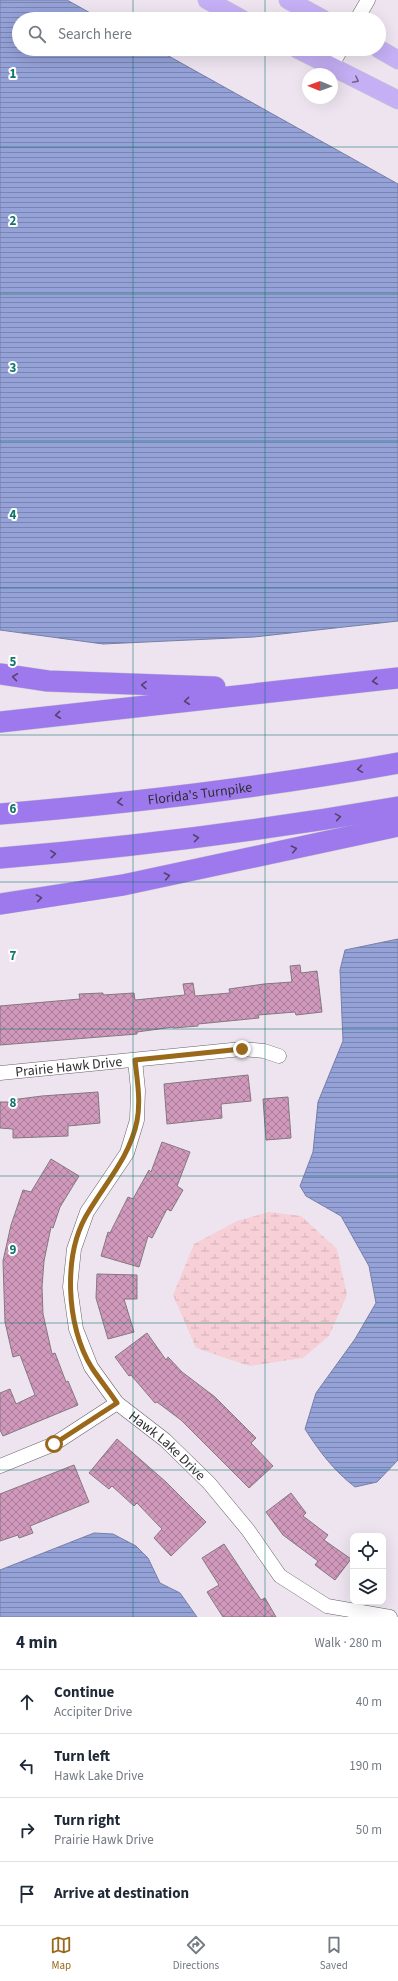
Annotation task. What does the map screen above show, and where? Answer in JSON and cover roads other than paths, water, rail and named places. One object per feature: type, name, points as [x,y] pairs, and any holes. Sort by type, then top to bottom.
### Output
[{"type":"highway","points":[[0,674],[48,682],[254,689],[351,683]]},
{"type":"highway","points":[[0,722],[398,678]]},
{"type":"highway","name":"Florida's Turnpike","points":[[0,814],[86,807],[234,788],[398,763]]},
{"type":"highway","points":[[0,858],[93,850],[240,833],[398,807]]},
{"type":"highway","points":[[0,904],[123,885],[398,826]]},
{"type":"main road","points":[[207,0],[229,12]]},
{"type":"main road","points":[[288,0],[311,12]]},
{"type":"main road","points":[[386,53],[398,60]]},
{"type":"main road","points":[[310,56],[398,100]]},
{"type":"street","points":[[362,12],[368,0]]},
{"type":"street","points":[[331,67],[337,56]]},
{"type":"street","name":"Prairie Hawk Drive","points":[[0,1073],[242,1049],[264,1050],[279,1056]]},
{"type":"street","name":"Hawk Lake Drive","points":[[135,1060],[138,1090],[137,1120],[127,1153],[88,1212],[74,1249],[70,1287],[76,1329],[89,1361],[117,1403],[165,1440],[209,1483],[248,1530],[280,1576],[326,1612],[390,1617]]},
{"type":"street","points":[[0,1466],[54,1444],[117,1403]]},
{"type":"water","points":[[0,0],[67,0],[88,12],[12,12],[12,56],[169,56],[398,184],[398,621],[254,637],[103,644],[0,630]]},
{"type":"water","points":[[398,939],[398,1460],[377,1482],[355,1487],[327,1460],[305,1429],[316,1393],[355,1339],[376,1303],[369,1266],[341,1216],[306,1196],[300,1186],[313,1152],[318,1102],[343,1041],[340,970],[345,950]]},
{"type":"water","points":[[94,1533],[113,1534],[136,1546],[148,1558],[160,1583],[180,1593],[197,1617],[0,1617],[0,1570]]}]
